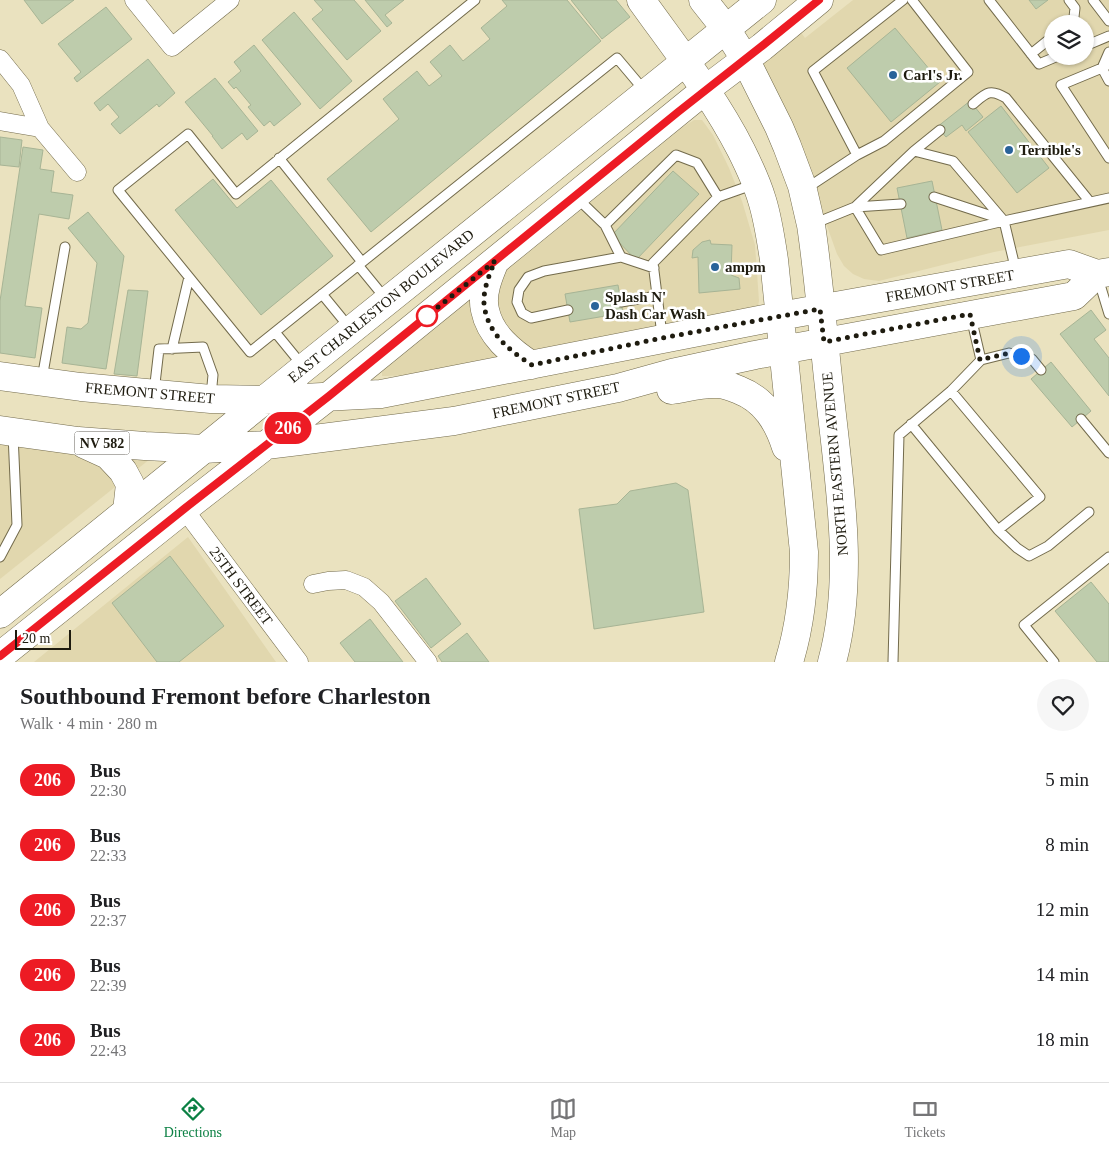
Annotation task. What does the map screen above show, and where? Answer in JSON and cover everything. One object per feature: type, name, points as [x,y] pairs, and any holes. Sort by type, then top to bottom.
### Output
[{"type":"main road","points":[[641,0],[705,90],[729,128],[762,199],[771,241],[804,552],[804,582],[798,654]]},
{"type":"main road","name":"NORTH EASTERN AVENUE","points":[[704,0],[726,29],[745,59],[761,90],[787,146],[803,191],[811,225],[844,541],[843,598],[832,662]]},
{"type":"main road","name":"EAST CHARLESTON BOULEVARD","points":[[0,614],[304,367],[762,0]]},
{"type":"main road","points":[[0,656],[329,396],[705,90],[819,0]]},
{"type":"main road","points":[[495,261],[488,278],[484,309],[500,341],[516,355],[532,365]]},
{"type":"main road","name":"FREMONT STREET","points":[[0,376],[41,382],[211,399],[264,400],[381,394],[662,338],[781,333],[822,325],[1016,274],[1069,264],[1103,273]]},
{"type":"main road","name":"FREMONT STREET","points":[[822,325],[970,314],[1074,296],[1103,273]]},
{"type":"main road","name":"FREMONT STREET","points":[[7,431],[78,441],[145,446],[204,449],[266,445],[454,421],[618,388],[672,373],[781,333]]},
{"type":"main road","points":[[618,388],[647,394],[717,384],[748,393],[761,402],[777,425],[797,480]]},
{"type":"main road","points":[[78,441],[108,456],[123,471],[130,484],[127,511]]},
{"type":"street","points":[[134,0],[172,47],[230,0]]},
{"type":"street","points":[[0,59],[21,85],[40,128],[77,172]]},
{"type":"street","points":[[0,121],[40,128]]},
{"type":"street","name":"25TH STREET","points":[[184,509],[298,662]]},
{"type":"street","points":[[313,584],[346,580],[364,587],[380,602],[428,662]]},
{"type":"lane","points":[[475,0],[236,194],[188,134],[118,190],[250,352],[617,58],[646,93]]},
{"type":"lane","points":[[803,191],[856,155],[884,141],[968,72],[912,0]]},
{"type":"lane","points":[[989,0],[1038,64],[1044,62]]},
{"type":"lane","points":[[1069,0],[1074,8],[1074,15]]},
{"type":"lane","points":[[1093,0],[1109,21]]},
{"type":"lane","points":[[856,155],[813,71],[899,1]]},
{"type":"lane","points":[[1094,42],[1109,36]]},
{"type":"lane","points":[[1031,54],[1044,43]]},
{"type":"lane","points":[[1109,52],[1105,66],[1109,81]]},
{"type":"lane","points":[[1105,66],[1061,85],[1109,158]]},
{"type":"lane","points":[[973,104],[987,93],[996,92],[1006,98],[1090,202]]},
{"type":"lane","points":[[856,207],[914,151],[940,130]]},
{"type":"lane","points":[[914,151],[953,161],[1004,220],[1016,274]]},
{"type":"lane","points":[[605,225],[676,155],[697,162],[718,197]]},
{"type":"lane","points":[[279,158],[388,300]]},
{"type":"lane","points":[[662,338],[653,263],[718,197],[756,183]]},
{"type":"lane","points":[[575,196],[605,225],[621,257]]},
{"type":"lane","points":[[934,197],[1004,220]]},
{"type":"lane","points":[[856,207],[881,250],[1004,220],[1109,198]]},
{"type":"lane","points":[[811,225],[856,207],[902,204]]},
{"type":"lane","points":[[41,382],[65,247]]},
{"type":"lane","points":[[568,310],[531,318],[522,313],[517,302],[518,290],[528,277],[544,271],[621,257],[654,268]]},
{"type":"lane","points":[[1103,273],[1109,314]]},
{"type":"lane","points":[[172,349],[189,278]]},
{"type":"lane","points":[[322,294],[351,330]]},
{"type":"lane","points":[[621,302],[657,296]]},
{"type":"lane","points":[[970,314],[980,360]]},
{"type":"lane","points":[[275,332],[304,367]]},
{"type":"lane","points":[[154,394],[160,349],[203,348],[213,376],[211,399]]},
{"type":"lane","points":[[892,662],[898,434],[951,391],[980,360],[1009,353],[1032,358],[1041,370]]},
{"type":"lane","points":[[951,391],[1040,497],[998,530]]},
{"type":"lane","points":[[1080,419],[1109,453]]},
{"type":"lane","points":[[911,424],[998,530],[1017,548],[1029,556],[1048,546],[1089,512]]},
{"type":"lane","points":[[0,557],[17,525],[7,431]]},
{"type":"lane","points":[[1054,662],[1024,625],[1109,557]]},
{"type":"shaded area","points":[[853,0],[1109,0],[1109,230],[994,252],[879,281],[864,279],[853,274],[844,266],[837,254],[808,173],[756,70],[800,31],[805,38]]},
{"type":"shaded area","points":[[694,120],[702,120],[713,135],[742,201],[755,245],[759,301],[757,311],[409,375],[382,376],[382,372]]},
{"type":"shaded area","points":[[0,440],[150,459],[0,579]]},
{"type":"shaded area","points":[[188,537],[276,662],[34,662]]},
{"type":"building","points":[[24,0],[74,0],[42,24]]},
{"type":"building","points":[[314,0],[354,0],[381,31],[347,60],[312,19],[323,10]]},
{"type":"building","points":[[365,0],[404,0],[385,15],[392,23],[387,27]]},
{"type":"building","points":[[502,0],[567,0],[601,41],[371,232],[327,179],[399,119],[383,99],[417,71],[429,86],[442,76],[430,62],[450,45],[463,61],[490,39],[481,28],[507,6]]},
{"type":"building","points":[[571,0],[616,0],[630,17],[602,39]]},
{"type":"building","points":[[1029,0],[1048,0],[1036,9]]},
{"type":"building","points":[[106,7],[132,39],[77,82],[74,78],[81,72],[58,44]]},
{"type":"building","points":[[294,12],[352,81],[320,109],[262,40]]},
{"type":"building","name":"Carl's Jr.","points":[[895,28],[940,82],[891,122],[847,68]]},
{"type":"building","points":[[254,45],[301,104],[274,126],[270,121],[264,126],[248,107],[251,105],[236,87],[234,89],[228,82],[241,71],[234,62]]},
{"type":"building","points":[[148,59],[175,93],[159,107],[157,104],[120,134],[111,124],[119,117],[108,104],[100,111],[94,103]]},
{"type":"building","points":[[215,78],[258,131],[247,140],[242,133],[222,149],[185,102]]},
{"type":"building","points":[[970,101],[983,117],[966,131],[962,125],[946,137],[937,127]]},
{"type":"building","name":"Terrible's","points":[[1001,106],[1049,168],[1017,193],[968,132]]},
{"type":"building","points":[[0,137],[22,140],[19,167],[0,165]]},
{"type":"building","points":[[23,147],[43,150],[40,169],[54,171],[51,192],[73,195],[69,219],[39,214],[25,306],[42,308],[35,358],[0,353],[0,301]]},
{"type":"building","points":[[673,171],[699,194],[636,260],[612,235]]},
{"type":"building","points":[[213,179],[237,208],[271,180],[333,256],[261,315],[175,210]]},
{"type":"building","points":[[932,181],[942,230],[907,238],[897,188]]},
{"type":"building","points":[[88,212],[124,256],[106,369],[62,363],[67,327],[81,329],[88,323],[97,263],[68,228]]},
{"type":"building","name":"ampm","points":[[710,240],[711,244],[732,245],[731,275],[739,278],[740,289],[699,293],[698,257],[692,258],[693,250],[702,242]]},
{"type":"building","name":"Splash N' Dash Car Wash","points":[[618,285],[623,313],[570,322],[565,294]]},
{"type":"building","points":[[128,290],[148,291],[137,376],[114,374]]},
{"type":"building","points":[[1091,310],[1106,330],[1094,339],[1109,358],[1109,396],[1060,334]]},
{"type":"building","points":[[1051,362],[1091,411],[1072,427],[1031,379]]},
{"type":"building","points":[[676,483],[688,490],[704,612],[594,629],[579,509],[617,504],[630,491]]},
{"type":"building","points":[[170,556],[224,626],[179,662],[157,662],[112,603]]},
{"type":"building","points":[[426,578],[461,624],[431,648],[395,601]]},
{"type":"building","points":[[1091,582],[1109,604],[1109,662],[1097,662],[1055,611]]},
{"type":"building","points":[[370,619],[403,662],[355,662],[340,643]]},
{"type":"building","points":[[467,633],[489,662],[442,662],[438,656]]},
{"type":"bus line","name":"206","points":[[0,656],[329,396],[678,112],[819,0]]},
{"type":"place","name":"Carl's Jr.","points":[[893,75]]},
{"type":"place","name":"Terrible's","points":[[1009,150]]},
{"type":"place","name":"ampm","points":[[715,267]]},
{"type":"place","name":"Splash N' Dash Car Wash","points":[[595,306]]},
{"type":"route","points":[[427,316],[422,320],[495,261],[488,278],[484,309],[500,341],[516,355],[532,365],[662,338],[820,309],[824,342],[970,314],[980,360],[1009,353],[1021,356]]}]
